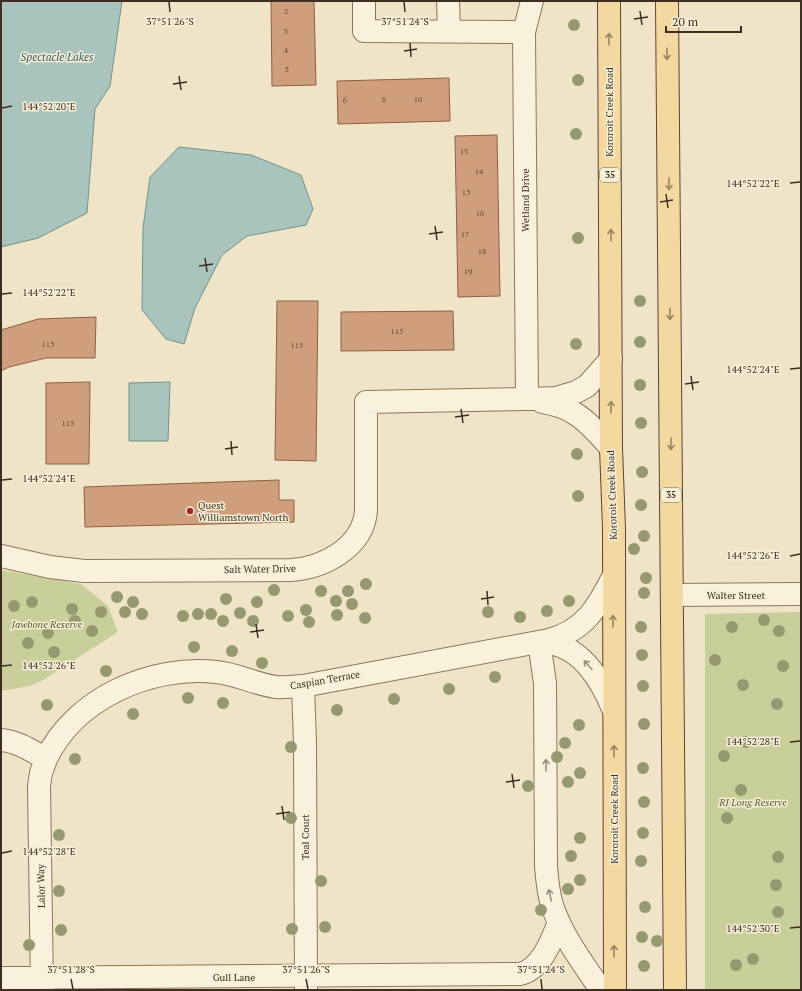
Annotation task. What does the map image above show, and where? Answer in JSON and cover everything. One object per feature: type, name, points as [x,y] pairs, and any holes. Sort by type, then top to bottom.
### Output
[{"type":"main road","name":"Kororoit Creek Road","points":[[609,1],[612,359],[611,448],[614,528],[615,990]]},
{"type":"main road","name":"35","points":[[667,1],[675,990]]},
{"type":"street","points":[[364,1],[364,31],[524,32]]},
{"type":"street","points":[[448,1],[449,31]]},
{"type":"street","name":"Wetland Drive","points":[[527,399],[524,32],[532,1]]},
{"type":"street","name":"Salt Water Drive","points":[[1,556],[50,567],[84,571],[291,570],[313,566],[345,550],[355,540],[364,524],[366,511],[366,402],[556,398],[576,392],[587,386],[612,359]]},
{"type":"street","name":"Salt Water Drive","points":[[527,399],[551,404],[576,414],[587,423],[611,448]]},
{"type":"street","points":[[1,550],[10,558],[22,561]]},
{"type":"street","name":"Caspian Terrace","points":[[46,758],[69,725],[91,707],[125,686],[153,677],[174,673],[204,671],[237,676],[275,686],[303,686],[539,642],[571,632],[586,620],[598,604],[613,577]]},
{"type":"street","name":"Walter Street","points":[[672,595],[801,594]]},
{"type":"street","points":[[539,642],[545,683],[547,877],[552,905],[559,922],[579,957],[601,990]]},
{"type":"street","name":"Caspian Terrace","points":[[539,642],[559,646],[582,659],[602,685],[614,711]]},
{"type":"street","name":"Teal Court","points":[[303,686],[305,743],[306,982]]},
{"type":"street","points":[[1,740],[21,745],[46,758]]},
{"type":"street","name":"Lalor Way","points":[[42,984],[39,786],[41,773],[46,758]]},
{"type":"street","name":"Gull Lane","points":[[1,978],[42,984],[306,982],[522,974],[528,972],[540,960],[552,939],[559,922]]},
{"type":"green space","name":"Jawbone Reserve","points":[[1,570],[81,584],[108,606],[118,632],[43,680],[30,686],[1,691]]},
{"type":"green space","name":"RJ Long Reserve","points":[[801,612],[801,990],[705,990],[705,614]]},
{"type":"water","name":"Spectacle Lakes","points":[[1,1],[122,1],[110,86],[95,109],[87,213],[38,238],[1,247]]},
{"type":"water","points":[[179,147],[251,155],[301,175],[313,209],[306,225],[247,236],[222,255],[195,308],[184,344],[166,339],[142,310],[143,228],[150,177]]},
{"type":"water","points":[[170,382],[168,441],[129,441],[129,383]]},
{"type":"building","points":[[271,1],[314,1],[316,85],[272,86]]},
{"type":"building","points":[[449,78],[450,121],[338,124],[337,81]]},
{"type":"building","points":[[497,135],[500,296],[458,297],[455,136]]},
{"type":"building","points":[[277,301],[318,301],[316,461],[275,460]]},
{"type":"building","points":[[453,311],[454,350],[341,351],[341,312]]},
{"type":"building","points":[[96,317],[95,358],[46,358],[9,367],[1,371],[1,330],[38,319]]},
{"type":"building","points":[[90,382],[89,464],[46,464],[46,383]]},
{"type":"building","name":"Quest Williamstown North","points":[[279,480],[279,500],[294,500],[294,522],[85,527],[84,487]]},
{"type":"place","name":"Quest Williamstown North","points":[[190,511]]}]
